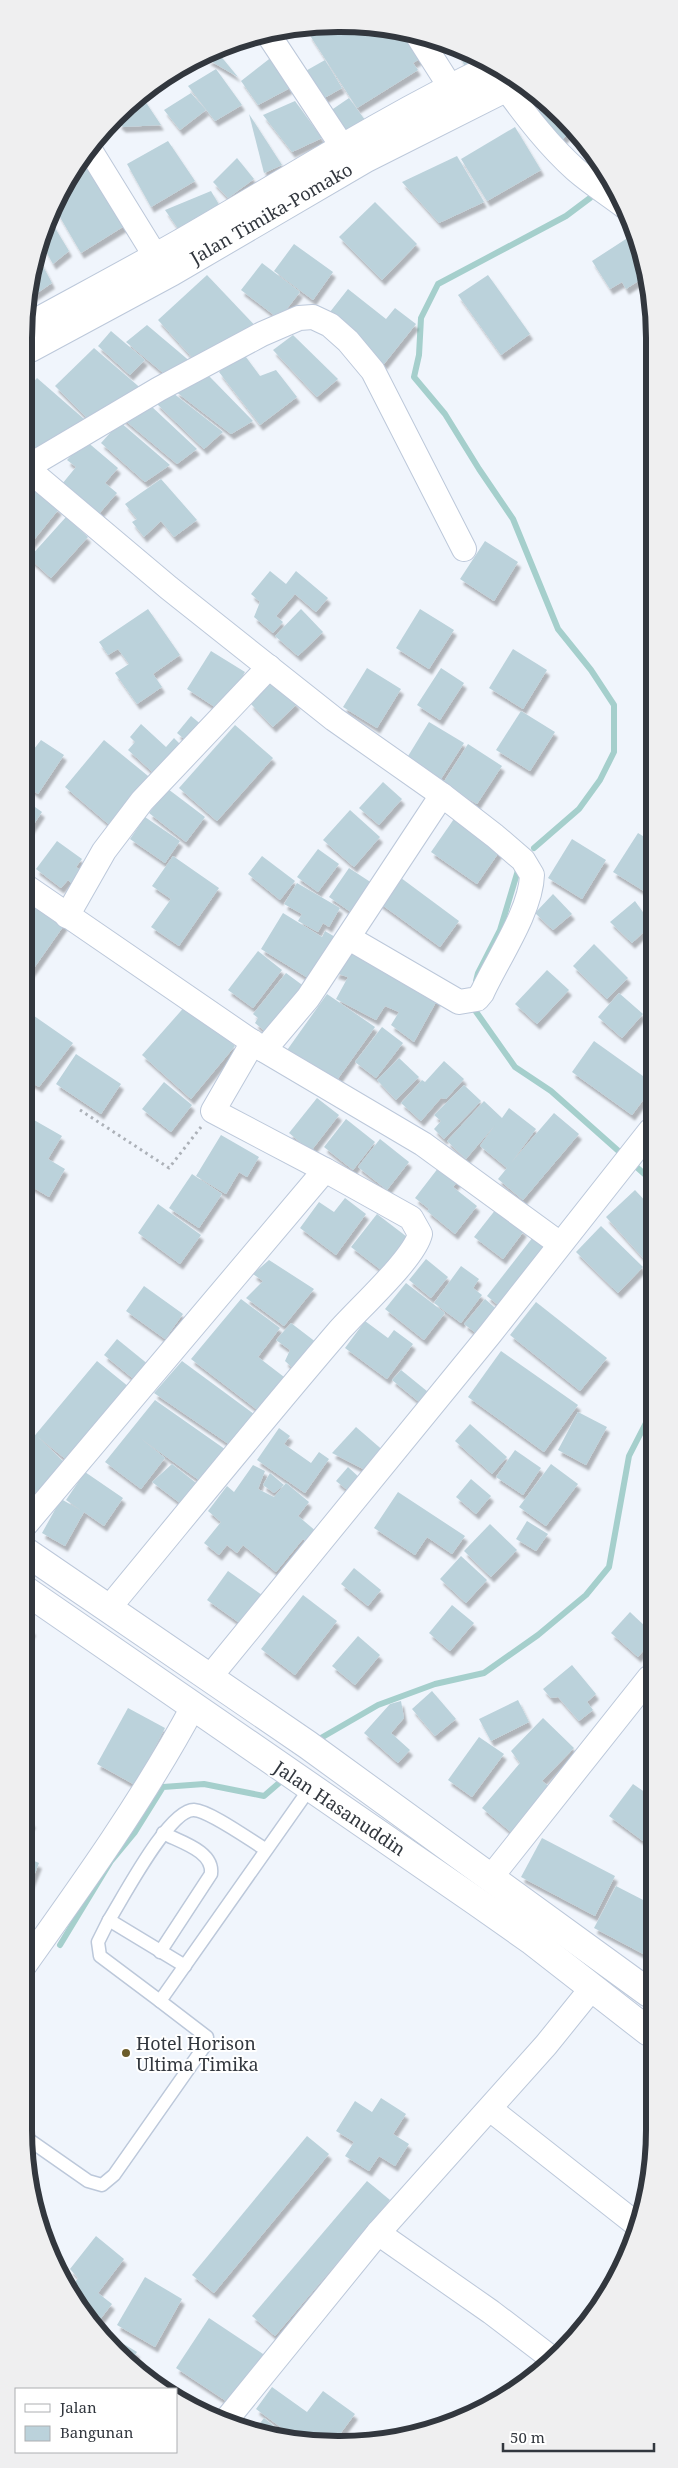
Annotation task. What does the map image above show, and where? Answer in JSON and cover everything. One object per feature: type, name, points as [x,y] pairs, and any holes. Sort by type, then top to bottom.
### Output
[{"type":"main road","name":"Jalan Timika-Pomako","points":[[33,325],[156,257],[342,146],[452,88],[502,80]]},
{"type":"main road","name":"Jalan Timika-Pomako","points":[[32,347],[171,272],[503,80]]},
{"type":"main road","name":"Jalan Hasanuddin","points":[[32,1556],[315,1750],[646,1990]]},
{"type":"main road","name":"Jalan Hasanuddin","points":[[32,1594],[299,1781],[469,1896],[646,2030]]},
{"type":"street","points":[[272,40],[342,146]]},
{"type":"street","points":[[424,45],[452,88]]},
{"type":"street","points":[[508,83],[537,130],[577,171],[609,195]]},
{"type":"street","points":[[93,156],[156,257]]},
{"type":"street","points":[[32,464],[160,389],[262,334],[299,318],[313,317],[330,325],[348,341],[373,371],[464,549]]},
{"type":"street","points":[[32,473],[169,588],[334,719],[442,795],[509,848],[523,860],[532,875],[528,897],[482,993],[468,1001],[349,938]]},
{"type":"street","points":[[67,916],[104,852],[137,807],[269,667]]},
{"type":"street","points":[[108,1609],[332,1339],[406,1260],[418,1243],[420,1234],[411,1218],[213,1111],[258,1046],[308,998],[442,795]]},
{"type":"street","points":[[32,891],[258,1046],[423,1144],[560,1244]]},
{"type":"street","points":[[210,1678],[645,1138]]},
{"type":"street","points":[[32,1517],[325,1170]]},
{"type":"street","points":[[490,1877],[646,1682]]},
{"type":"street","points":[[32,1955],[99,1859],[166,1757],[194,1708]]},
{"type":"street","points":[[230,2415],[378,2233],[490,2109],[592,1988]]},
{"type":"street","points":[[490,2109],[631,2220]]},
{"type":"street","points":[[378,2233],[491,2312],[546,2354]]},
{"type":"lane","points":[[160,2001],[233,1900],[265,1849],[299,1781]]},
{"type":"lane","points":[[33,2142],[88,2181],[102,2185],[114,2175],[206,2044],[207,2037],[100,1956],[98,1942],[109,1920],[163,1832],[180,1814],[194,1810],[207,1814],[265,1849]]},
{"type":"lane","points":[[160,1952],[211,1874],[212,1865],[206,1856],[163,1832]]},
{"type":"lane","points":[[109,1920],[184,1966]]},
{"type":"path","points":[[80,1110],[168,1168],[213,1111]]},
{"type":"building","points":[[359,33],[399,38],[419,43],[426,55],[413,63],[418,70],[357,108],[309,34]]},
{"type":"building","points":[[221,56],[238,77],[210,61]]},
{"type":"building","points":[[273,56],[290,88],[258,105],[241,81]]},
{"type":"building","points":[[461,58],[478,66],[468,72]]},
{"type":"building","points":[[325,60],[342,88],[319,101],[302,73]]},
{"type":"building","points":[[216,69],[242,105],[215,121],[188,86]]},
{"type":"building","points":[[191,93],[206,110],[180,130],[164,110]]},
{"type":"building","points":[[349,98],[365,120],[346,133],[330,111]]},
{"type":"building","points":[[295,101],[322,138],[292,152],[263,115]]},
{"type":"building","points":[[145,102],[161,125],[123,127],[120,124],[122,122]]},
{"type":"building","points":[[540,108],[567,135],[559,143],[533,115]]},
{"type":"building","points":[[249,114],[282,165],[264,173]]},
{"type":"building","points":[[515,127],[541,170],[487,201],[461,159]]},
{"type":"building","points":[[168,141],[195,181],[151,207],[127,164]]},
{"type":"building","points":[[457,156],[484,202],[439,223],[402,182]]},
{"type":"building","points":[[237,158],[254,179],[228,198],[213,182]]},
{"type":"building","points":[[89,167],[126,225],[81,253],[59,215],[83,170]]},
{"type":"building","points":[[211,191],[221,208],[179,230],[165,210]]},
{"type":"building","points":[[375,202],[417,244],[382,280],[339,237]]},
{"type":"building","points":[[54,227],[69,251],[53,264],[46,251]]},
{"type":"building","points":[[628,238],[640,280],[626,289],[622,282],[610,289],[592,261]]},
{"type":"building","points":[[294,244],[333,272],[313,300],[274,271]]},
{"type":"building","points":[[262,263],[300,292],[279,319],[241,290]]},
{"type":"building","points":[[42,264],[52,283],[36,294]]},
{"type":"building","points":[[207,275],[260,331],[198,364],[158,320]]},
{"type":"building","points":[[488,275],[530,334],[501,355],[458,295]]},
{"type":"building","points":[[348,289],[386,319],[395,308],[416,324],[384,364],[326,317]]},
{"type":"building","points":[[147,325],[192,363],[168,377],[126,342]]},
{"type":"building","points":[[111,331],[145,360],[130,375],[98,346]]},
{"type":"building","points":[[293,335],[338,379],[317,397],[273,350]]},
{"type":"building","points":[[94,348],[144,391],[92,423],[55,386]]},
{"type":"building","points":[[243,353],[260,376],[276,370],[297,397],[260,425],[219,372]]},
{"type":"building","points":[[209,376],[253,421],[231,434],[175,391]]},
{"type":"building","points":[[37,378],[91,425],[32,457],[32,384]]},
{"type":"building","points":[[173,393],[223,432],[204,449],[156,403]]},
{"type":"building","points":[[150,405],[197,449],[177,464],[121,417]]},
{"type":"building","points":[[120,422],[170,465],[145,482],[101,443]]},
{"type":"building","points":[[85,440],[118,468],[105,483],[117,493],[98,515],[62,484],[76,467],[67,460]]},
{"type":"building","points":[[161,479],[197,520],[174,537],[161,521],[144,537],[132,522],[137,519],[125,504]]},
{"type":"building","points":[[34,490],[59,509],[32,542],[32,493]]},
{"type":"building","points":[[66,517],[88,537],[51,578],[32,561],[32,555]]},
{"type":"building","points":[[485,541],[518,562],[494,601],[460,579]]},
{"type":"building","points":[[270,571],[286,584],[296,571],[328,598],[316,612],[295,594],[276,616],[283,622],[273,633],[254,617],[260,602],[251,594]]},
{"type":"building","points":[[148,609],[180,655],[153,674],[162,687],[137,704],[115,673],[129,664],[118,649],[108,655],[99,642]]},
{"type":"building","points":[[301,609],[323,632],[298,656],[275,636]]},
{"type":"building","points":[[420,609],[454,630],[429,669],[396,648]]},
{"type":"building","points":[[513,649],[547,670],[523,709],[489,688]]},
{"type":"building","points":[[211,651],[245,672],[221,711],[187,689]]},
{"type":"building","points":[[367,668],[401,689],[377,728],[343,707]]},
{"type":"building","points":[[441,668],[464,683],[440,720],[417,705]]},
{"type":"building","points":[[274,680],[297,704],[273,727],[250,703]]},
{"type":"building","points":[[521,711],[555,732],[530,771],[496,750]]},
{"type":"building","points":[[191,716],[203,726],[189,743],[177,733]]},
{"type":"building","points":[[429,722],[464,743],[439,782],[405,761]]},
{"type":"building","points":[[141,724],[166,747],[174,738],[185,749],[159,778],[128,750],[135,742],[130,737]]},
{"type":"building","points":[[235,725],[273,758],[217,821],[179,788]]},
{"type":"building","points":[[41,740],[64,755],[38,794],[32,790],[32,748],[34,749]]},
{"type":"building","points":[[104,740],[153,780],[113,828],[65,787]]},
{"type":"building","points":[[468,744],[502,766],[477,804],[443,783]]},
{"type":"building","points":[[383,782],[402,799],[379,825],[359,808]]},
{"type":"building","points":[[168,789],[205,817],[186,842],[149,813]]},
{"type":"building","points":[[32,805],[42,812],[32,827]]},
{"type":"building","points":[[350,810],[380,837],[354,867],[323,840]]},
{"type":"building","points":[[456,816],[502,848],[477,884],[431,852]]},
{"type":"building","points":[[145,817],[180,841],[165,863],[130,839]]},
{"type":"building","points":[[638,833],[646,838],[646,892],[613,872]]},
{"type":"building","points":[[572,839],[606,860],[582,899],[548,878]]},
{"type":"building","points":[[57,841],[82,859],[76,867],[80,870],[71,883],[68,880],[61,888],[36,869]]},
{"type":"building","points":[[318,849],[339,864],[318,892],[297,877]]},
{"type":"building","points":[[173,856],[219,888],[179,946],[151,927],[171,899],[152,886]]},
{"type":"building","points":[[262,856],[295,881],[280,900],[248,874]]},
{"type":"building","points":[[349,868],[378,887],[358,917],[329,897]]},
{"type":"building","points":[[397,875],[459,921],[440,947],[378,902]]},
{"type":"building","points":[[297,883],[340,908],[329,927],[323,923],[318,932],[298,921],[302,914],[284,904]]},
{"type":"building","points":[[553,894],[572,914],[553,930],[535,913]]},
{"type":"building","points":[[32,901],[65,924],[32,971]]},
{"type":"building","points":[[635,901],[646,916],[646,930],[632,943],[610,922]]},
{"type":"building","points":[[283,913],[322,937],[325,931],[342,941],[316,983],[261,949]]},
{"type":"building","points":[[594,944],[628,978],[607,999],[573,966]]},
{"type":"building","points":[[351,949],[440,995],[414,1042],[391,1025],[399,1012],[385,1006],[376,1020],[336,999],[348,977],[335,973]]},
{"type":"building","points":[[258,951],[282,970],[253,1008],[228,990]]},
{"type":"building","points":[[547,970],[569,990],[537,1024],[515,1004]]},
{"type":"building","points":[[286,973],[309,990],[272,1037],[255,1023],[258,1018],[253,1014]]},
{"type":"building","points":[[619,993],[643,1014],[622,1038],[598,1017]]},
{"type":"building","points":[[327,994],[375,1027],[332,1087],[285,1053]]},
{"type":"building","points":[[187,1004],[235,1046],[191,1099],[142,1055]]},
{"type":"building","points":[[32,1014],[73,1043],[39,1087],[32,1083]]},
{"type":"building","points":[[382,1027],[403,1043],[376,1078],[355,1062]]},
{"type":"building","points":[[594,1041],[646,1078],[646,1096],[632,1115],[572,1072]]},
{"type":"building","points":[[76,1054],[121,1084],[101,1114],[56,1084]]},
{"type":"building","points":[[399,1058],[419,1077],[396,1100],[377,1080]]},
{"type":"building","points":[[444,1061],[464,1079],[446,1099],[441,1098],[421,1121],[401,1103],[422,1080],[425,1082]]},
{"type":"building","points":[[164,1082],[192,1105],[171,1132],[142,1109]]},
{"type":"building","points":[[464,1085],[481,1101],[444,1139],[434,1129],[441,1121],[434,1115]]},
{"type":"building","points":[[317,1098],[339,1115],[311,1151],[289,1133]]},
{"type":"building","points":[[484,1101],[502,1118],[509,1108],[536,1129],[511,1163],[554,1113],[579,1134],[523,1200],[498,1179],[507,1168],[480,1146],[495,1125],[466,1159],[447,1141]]},
{"type":"building","points":[[32,1119],[62,1136],[48,1159],[65,1169],[49,1197],[32,1187]]},
{"type":"building","points":[[346,1119],[375,1142],[353,1170],[324,1147]]},
{"type":"building","points":[[221,1135],[259,1157],[247,1177],[239,1172],[226,1194],[196,1176]]},
{"type":"building","points":[[380,1139],[409,1162],[387,1190],[358,1167]]},
{"type":"building","points":[[442,1163],[461,1177],[453,1187],[477,1206],[455,1234],[427,1211],[429,1209],[415,1198]]},
{"type":"building","points":[[192,1174],[222,1194],[199,1228],[169,1208]]},
{"type":"building","points":[[635,1190],[646,1202],[646,1255],[643,1258],[606,1217]]},
{"type":"building","points":[[345,1198],[366,1214],[336,1255],[300,1228],[319,1202],[334,1212]]},
{"type":"building","points":[[158,1204],[201,1235],[180,1264],[138,1233]]},
{"type":"building","points":[[496,1209],[524,1231],[503,1259],[474,1237]]},
{"type":"building","points":[[377,1214],[411,1240],[385,1273],[351,1247]]},
{"type":"building","points":[[601,1226],[643,1267],[618,1293],[576,1252]]},
{"type":"building","points":[[533,1237],[550,1250],[503,1309],[487,1296]]},
{"type":"building","points":[[426,1259],[448,1277],[431,1298],[409,1280]]},
{"type":"building","points":[[269,1260],[314,1289],[284,1326],[246,1298],[263,1281],[253,1274]]},
{"type":"building","points":[[461,1266],[479,1279],[473,1288],[482,1295],[461,1323],[434,1303]]},
{"type":"building","points":[[406,1283],[445,1313],[424,1340],[385,1309]]},
{"type":"building","points":[[144,1286],[183,1314],[165,1339],[126,1311]]},
{"type":"building","points":[[241,1299],[280,1328],[258,1357],[288,1380],[260,1412],[191,1359]]},
{"type":"building","points":[[485,1299],[501,1313],[481,1337],[464,1324]]},
{"type":"building","points":[[536,1302],[607,1358],[580,1391],[510,1335]]},
{"type":"building","points":[[365,1321],[388,1338],[394,1330],[413,1344],[387,1379],[345,1348]]},
{"type":"building","points":[[291,1323],[321,1346],[298,1373],[285,1361],[290,1350],[276,1340]]},
{"type":"building","points":[[117,1339],[149,1365],[136,1381],[104,1355]]},
{"type":"building","points":[[501,1351],[578,1405],[544,1452],[468,1397]]},
{"type":"building","points":[[97,1361],[129,1387],[68,1461],[38,1437],[67,1465],[32,1506],[32,1439]]},
{"type":"building","points":[[182,1361],[258,1417],[233,1447],[154,1393]]},
{"type":"building","points":[[401,1370],[433,1396],[424,1406],[392,1380]]},
{"type":"building","points":[[155,1400],[229,1452],[203,1483],[140,1438],[165,1458],[141,1489],[105,1462]]},
{"type":"building","points":[[578,1412],[607,1427],[586,1465],[558,1450]]},
{"type":"building","points":[[470,1424],[507,1457],[492,1474],[455,1441]]},
{"type":"building","points":[[356,1427],[386,1453],[369,1472],[332,1453]]},
{"type":"building","points":[[279,1428],[290,1436],[284,1444],[311,1463],[319,1452],[329,1459],[305,1493],[257,1460]]},
{"type":"building","points":[[515,1450],[541,1468],[523,1495],[496,1477]]},
{"type":"building","points":[[172,1464],[200,1486],[184,1506],[152,1482]]},
{"type":"building","points":[[551,1464],[578,1484],[546,1526],[519,1507]]},
{"type":"building","points":[[253,1465],[265,1471],[258,1489],[274,1497],[286,1483],[309,1502],[298,1516],[317,1532],[308,1543],[303,1539],[276,1572],[243,1545],[237,1553],[227,1545],[219,1555],[204,1543],[221,1522],[208,1511],[227,1486],[234,1492]]},
{"type":"building","points":[[348,1467],[362,1480],[351,1493],[336,1481]]},
{"type":"building","points":[[85,1472],[123,1498],[104,1526],[84,1512],[65,1546],[42,1533],[61,1499],[82,1511],[66,1500]]},
{"type":"building","points":[[270,1473],[284,1485],[274,1493],[263,1485]]},
{"type":"building","points":[[471,1479],[491,1496],[476,1514],[456,1497]]},
{"type":"building","points":[[398,1492],[465,1536],[452,1554],[427,1537],[415,1555],[374,1528]]},
{"type":"building","points":[[527,1521],[548,1534],[536,1551],[516,1539]]},
{"type":"building","points":[[490,1524],[517,1550],[491,1577],[464,1551]]},
{"type":"building","points":[[461,1556],[487,1580],[466,1603],[440,1579]]},
{"type":"building","points":[[354,1568],[381,1590],[368,1606],[341,1584]]},
{"type":"building","points":[[228,1571],[262,1595],[241,1624],[207,1600]]},
{"type":"building","points":[[303,1595],[337,1621],[295,1675],[261,1649]]},
{"type":"building","points":[[452,1605],[474,1623],[450,1651],[429,1633]]},
{"type":"building","points":[[630,1612],[646,1627],[646,1648],[638,1657],[611,1633]]},
{"type":"building","points":[[358,1636],[380,1655],[355,1685],[332,1666]]},
{"type":"building","points":[[572,1665],[596,1694],[587,1702],[593,1710],[579,1721],[558,1697],[551,1698],[543,1689]]},
{"type":"building","points":[[432,1691],[456,1719],[435,1736],[412,1709]]},
{"type":"building","points":[[518,1700],[529,1722],[491,1741],[479,1719]]},
{"type":"building","points":[[401,1701],[404,1718],[391,1733],[410,1750],[398,1763],[364,1733],[390,1704]]},
{"type":"building","points":[[128,1708],[165,1728],[135,1785],[97,1764]]},
{"type":"building","points":[[543,1718],[574,1748],[542,1781],[550,1787],[512,1833],[482,1808],[520,1763],[511,1751]]},
{"type":"building","points":[[479,1737],[504,1754],[472,1797],[448,1780]]},
{"type":"building","points":[[633,1784],[646,1793],[646,1843],[609,1816]]},
{"type":"building","points":[[542,1838],[615,1876],[595,1916],[521,1877]]},
{"type":"building","points":[[32,1860],[39,1863],[32,1881]]},
{"type":"building","points":[[616,1886],[646,1901],[646,1955],[594,1928]]},
{"type":"building","points":[[381,2098],[406,2114],[393,2134],[409,2144],[395,2166],[379,2156],[369,2171],[345,2156],[354,2142],[336,2131],[355,2101],[372,2112]]},
{"type":"building","points":[[307,2136],[329,2154],[214,2293],[192,2275]]},
{"type":"building","points":[[367,2181],[390,2200],[275,2336],[252,2316]]},
{"type":"building","points":[[96,2236],[124,2259],[98,2293],[112,2304],[100,2320],[75,2283],[78,2278],[70,2269]]},
{"type":"building","points":[[145,2277],[182,2299],[155,2347],[117,2325]]},
{"type":"building","points":[[209,2318],[266,2356],[232,2405],[176,2368]]},
{"type":"building","points":[[116,2339],[137,2352],[134,2357]]},
{"type":"building","points":[[272,2387],[307,2412],[323,2391],[355,2414],[339,2436],[319,2435],[286,2431],[256,2409]]},
{"type":"building","points":[[264,2418],[279,2430],[260,2425]]},
{"type":"waterway","points":[[534,848],[579,809],[600,780],[614,752],[614,705],[591,670],[558,629],[513,519],[445,414],[414,377],[419,355],[421,318],[438,284],[566,216],[590,198]]},
{"type":"waterway","points":[[476,981],[478,973],[500,930],[519,867]]},
{"type":"waterway","points":[[472,1006],[515,1067],[551,1091],[646,1175]]},
{"type":"waterway","points":[[314,1742],[378,1705],[435,1684],[484,1673],[538,1635],[586,1595],[609,1567],[629,1456],[646,1423]]},
{"type":"waterway","points":[[60,1945],[111,1861],[135,1832],[163,1787],[204,1784],[264,1796],[286,1777]]},
{"type":"place","name":"Hotel Horison Ultima Timika","points":[[126,2053]]}]
